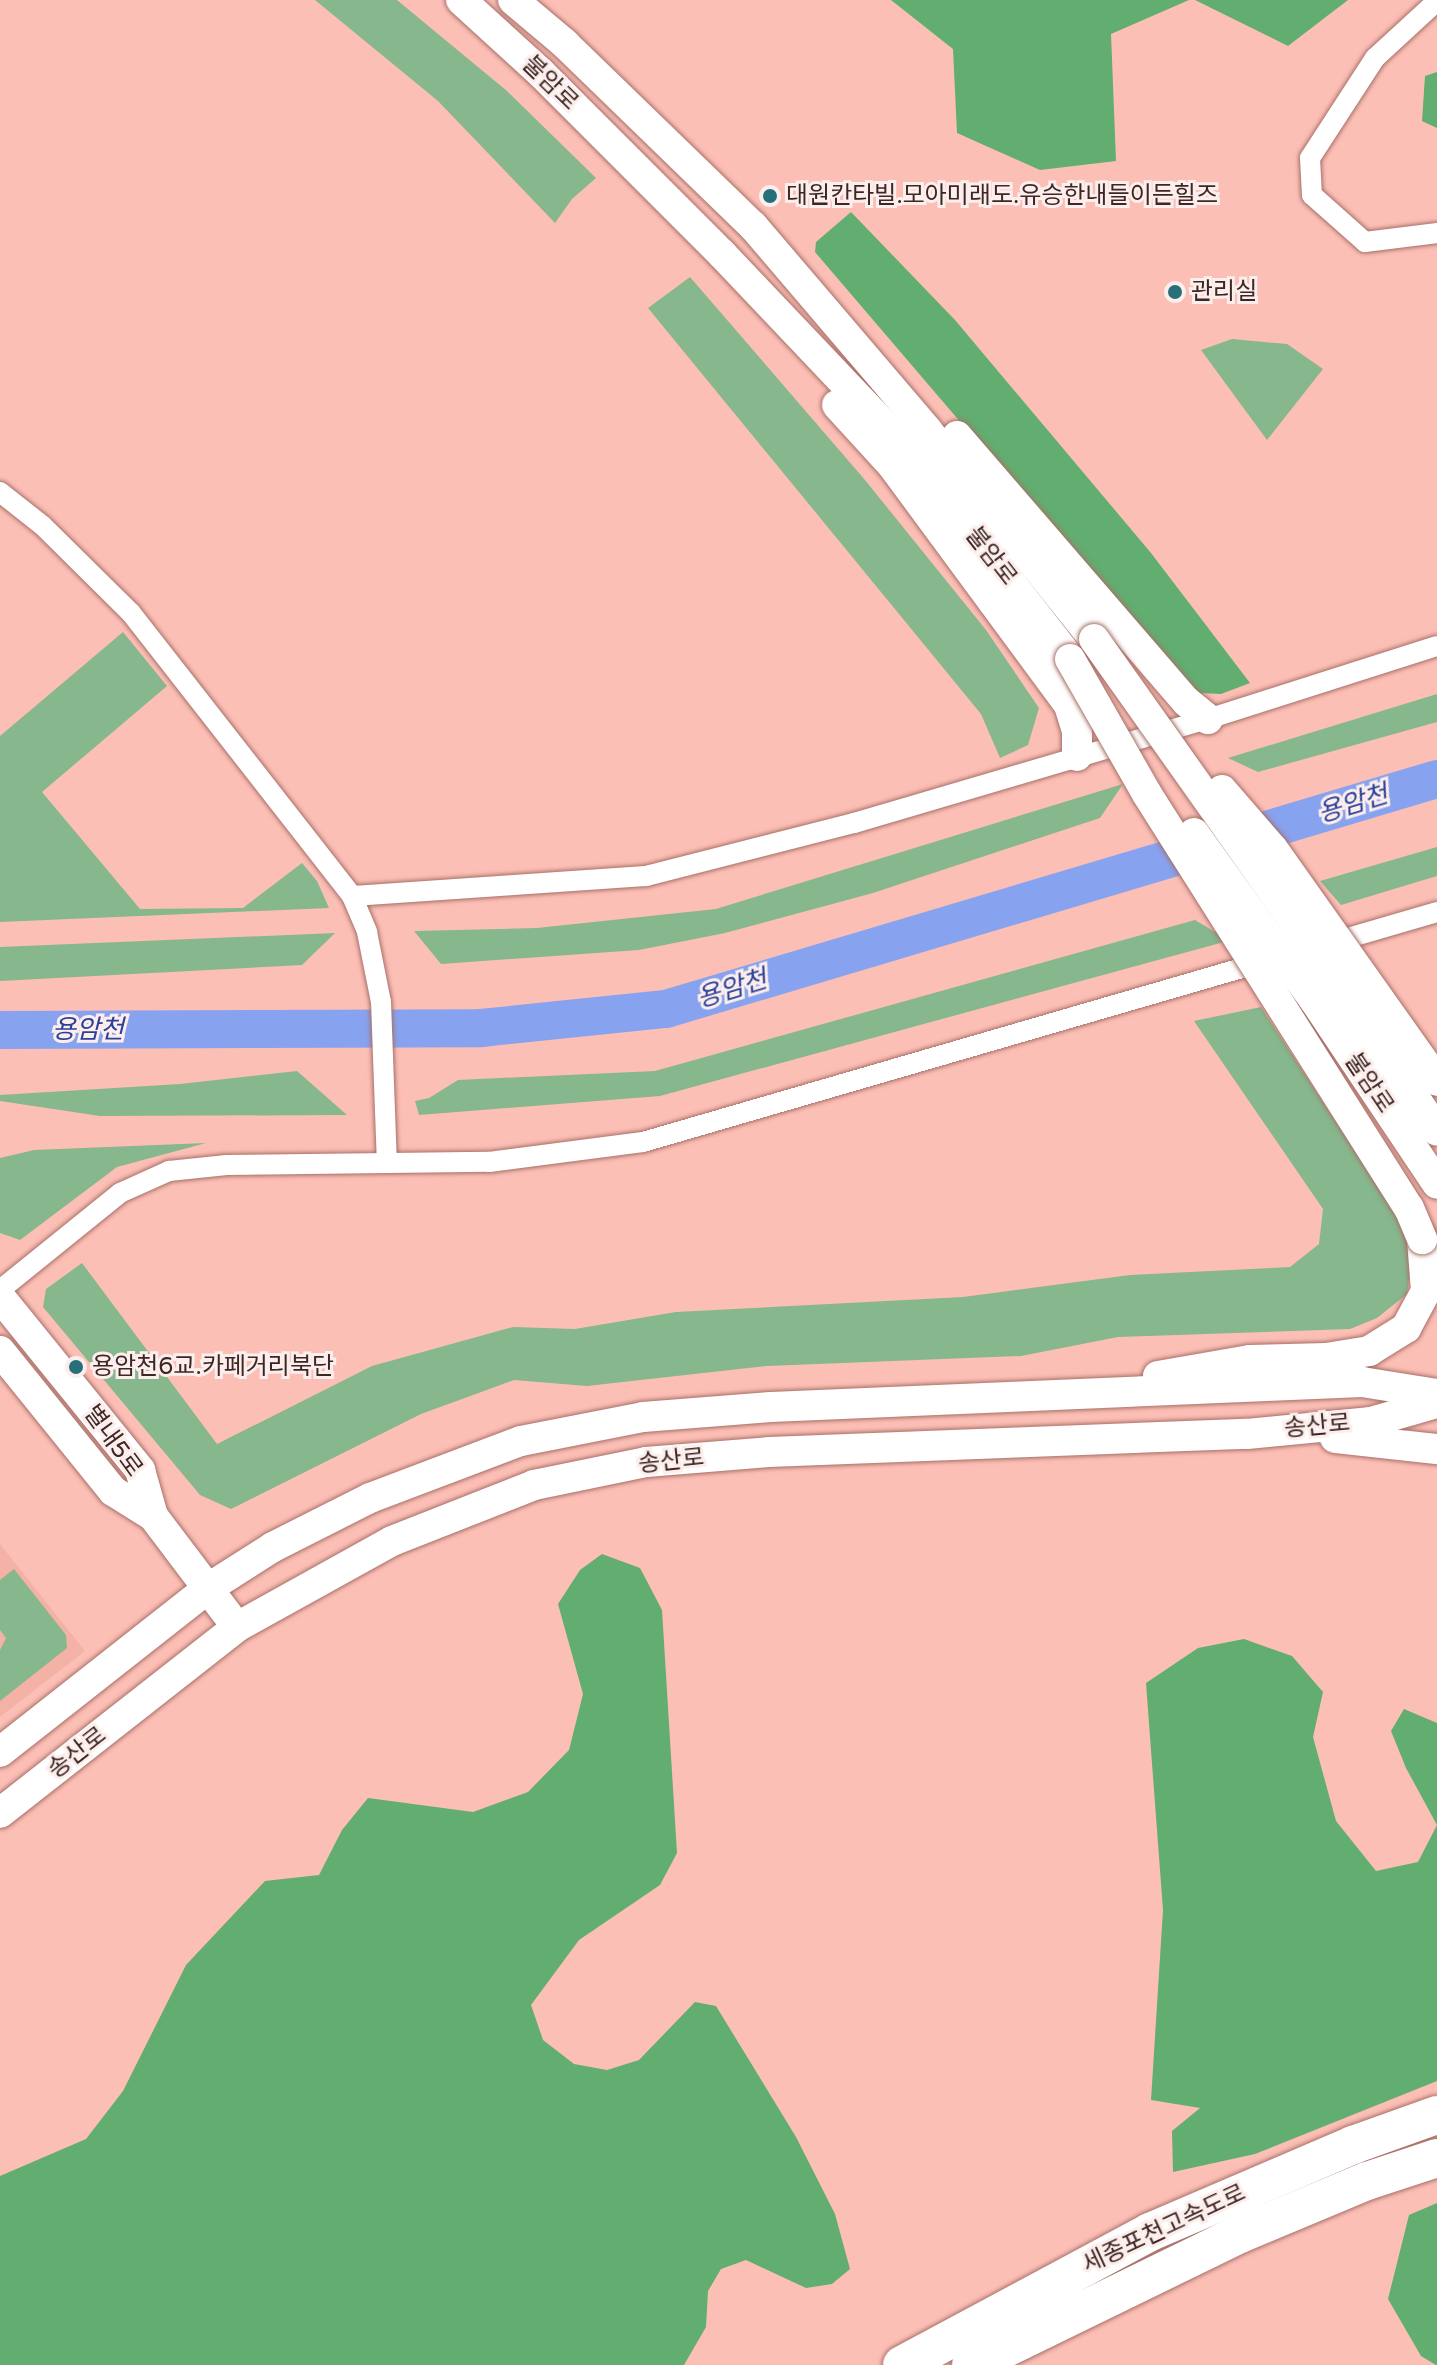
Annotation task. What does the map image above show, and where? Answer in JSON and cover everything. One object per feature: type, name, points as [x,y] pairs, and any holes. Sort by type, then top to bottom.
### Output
[{"type":"highway","name":"세종포천고속도로","points":[[902,2365],[1150,2232],[1353,2145],[1437,2115]]},
{"type":"highway","name":"세종포천고속도로","points":[[971,2365],[1240,2234],[1367,2181],[1437,2158]]},
{"type":"street","points":[[436,0],[541,73]]},
{"type":"street","name":"불암로","points":[[461,0],[541,73],[722,254],[906,448],[1070,659],[1314,1000],[1437,1184]]},
{"type":"street","name":"불암로","points":[[513,0],[564,43],[753,226],[927,430],[1094,639],[1337,982],[1437,1131]]},
{"type":"street","points":[[528,0],[564,43]]},
{"type":"street","points":[[1437,1],[1375,58],[1310,158],[1312,195],[1365,242],[1437,233]]},
{"type":"street","points":[[753,226],[823,284],[1187,702],[1208,719]]},
{"type":"street","points":[[722,254],[769,329],[892,465],[1069,705],[1077,732],[1077,756]]},
{"type":"street","points":[[0,492],[42,525],[131,613],[352,896],[367,932],[381,1002],[387,1162]]},
{"type":"street","points":[[1094,639],[1273,849],[1437,1081]]},
{"type":"street","points":[[352,896],[646,876],[854,823],[1208,719],[1437,646]]},
{"type":"street","points":[[1039,1396],[1250,1360],[1326,1358],[1369,1351],[1406,1328],[1426,1291],[1430,1252],[1409,1208],[1147,794],[1070,659]]},
{"type":"street","points":[[0,1290],[120,1193],[169,1171],[227,1165],[489,1162],[643,1142],[1437,912]]},
{"type":"street","name":"별내5로","points":[[0,1297],[140,1470],[153,1516],[237,1627]]},
{"type":"street","name":"별내5로","points":[[0,1351],[113,1491],[153,1516]]},
{"type":"street","name":"송산로","points":[[0,1752],[207,1589],[273,1547],[370,1498],[521,1441],[643,1417],[771,1407],[1362,1382],[1437,1394]]},
{"type":"street","name":"송산로","points":[[0,1813],[237,1627],[392,1541],[534,1485],[646,1462],[769,1452],[1265,1431],[1371,1422],[1437,1403]]},
{"type":"street","points":[[1265,1431],[1437,1449]]},
{"type":"shaded area","points":[[0,1544],[85,1651],[0,1717]]},
{"type":"green space","points":[[315,0],[397,0],[507,91],[596,178],[572,199],[555,223],[438,101]]},
{"type":"green space","points":[[891,0],[1189,0],[1111,34],[1116,161],[1040,170],[957,133],[953,49]]},
{"type":"green space","points":[[1195,0],[1348,0],[1288,46]]},
{"type":"green space","points":[[1437,72],[1437,128],[1422,121],[1425,76]]},
{"type":"green space","points":[[851,212],[955,320],[1151,553],[1250,683],[1221,694],[1198,693],[1168,665],[815,252],[816,242]]},
{"type":"green space","points":[[690,277],[865,480],[986,630],[1039,708],[1028,745],[1000,758],[981,714],[648,308]]},
{"type":"green space","points":[[1232,339],[1287,344],[1323,369],[1267,440],[1201,350]]},
{"type":"green space","points":[[123,632],[167,686],[42,792],[140,909],[243,908],[302,863],[317,881],[329,908],[0,922],[0,736]]},
{"type":"green space","points":[[1437,694],[1437,722],[1258,772],[1228,758]]},
{"type":"green space","points":[[1123,784],[1100,818],[873,893],[725,933],[639,950],[441,964],[414,931],[537,928],[716,909]]},
{"type":"green space","points":[[1437,847],[1437,876],[1341,905],[1320,881]]},
{"type":"green space","points":[[1195,920],[1220,935],[1224,942],[660,1096],[419,1115],[415,1101],[429,1098],[458,1080],[655,1071]]},
{"type":"green space","points":[[335,933],[302,965],[0,981],[0,947]]},
{"type":"green space","points":[[1261,1007],[1408,1233],[1411,1265],[1407,1294],[1377,1318],[1350,1329],[1118,1337],[1021,1356],[767,1366],[587,1386],[514,1380],[421,1414],[231,1509],[200,1495],[43,1307],[46,1289],[82,1263],[217,1444],[372,1366],[513,1327],[575,1329],[676,1312],[963,1297],[1130,1275],[1290,1267],[1319,1244],[1323,1209],[1194,1021]]},
{"type":"green space","points":[[297,1071],[347,1115],[100,1116],[0,1101],[0,1095],[180,1084]]},
{"type":"green space","points":[[206,1143],[117,1167],[20,1240],[0,1233],[0,1158],[34,1150]]},
{"type":"green space","points":[[602,1554],[640,1568],[662,1610],[677,1853],[660,1885],[579,1940],[531,2005],[543,2040],[574,2064],[607,2070],[639,2060],[695,2002],[716,2006],[796,2137],[835,2214],[850,2269],[832,2284],[806,2288],[746,2260],[721,2269],[708,2291],[706,2327],[684,2365],[0,2365],[0,2176],[86,2139],[123,2091],[186,1965],[265,1881],[319,1875],[342,1830],[368,1798],[473,1812],[528,1792],[569,1750],[583,1694],[558,1604],[580,1570]]},
{"type":"green space","points":[[14,1569],[66,1635],[67,1648],[0,1701],[0,1650],[6,1638],[0,1630],[0,1580]]},
{"type":"green space","points":[[1244,1639],[1292,1656],[1323,1692],[1313,1737],[1336,1821],[1376,1871],[1418,1862],[1437,1825],[1437,2081],[1255,2154],[1173,2172],[1172,2131],[1200,2108],[1151,2100],[1163,1910],[1146,1683],[1198,1648]]},
{"type":"green space","points":[[1404,1709],[1437,1723],[1437,1825],[1406,1768],[1391,1731]]},
{"type":"green space","points":[[1437,2203],[1436,2365],[1421,2356],[1388,2299],[1409,2215]]},
{"type":"waterway","name":"용암천","points":[[0,1030],[481,1028],[666,1009],[1437,779]]},
{"type":"place","name":"대원칸타빌.모아미래도.유승한내들이든힐즈","points":[[770,196]]},
{"type":"place","name":"관리실","points":[[1175,292]]},
{"type":"place","name":"용암천6교.카페거리북단","points":[[76,1367]]}]
